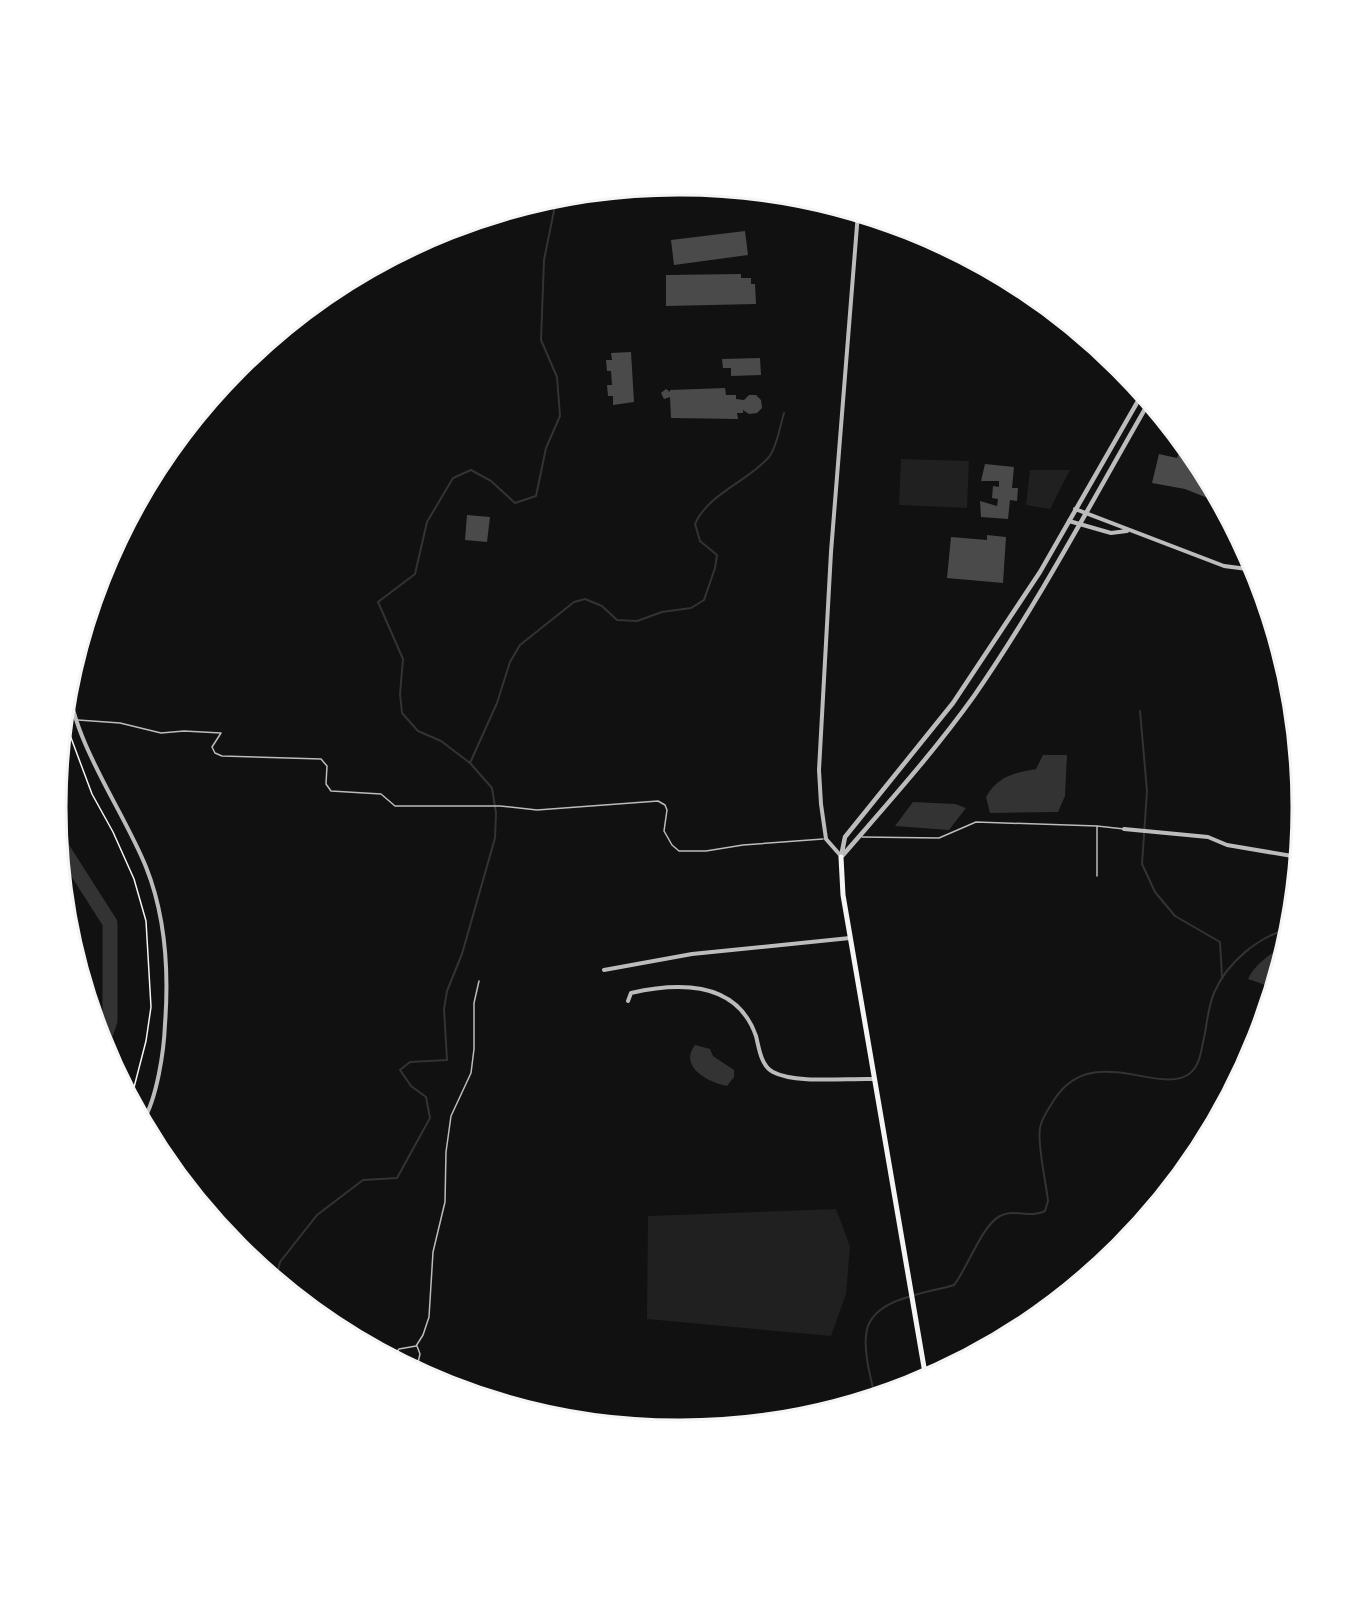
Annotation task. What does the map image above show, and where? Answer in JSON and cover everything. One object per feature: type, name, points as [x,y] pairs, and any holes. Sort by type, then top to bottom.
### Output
[{"type":"main road","points":[[841,857],[843,894],[850,938],[924,1369]]},
{"type":"street","points":[[841,857],[826,839],[819,770],[826,632],[857,221]]},
{"type":"street","points":[[841,857],[845,837],[953,703],[1040,572],[1138,401]]},
{"type":"street","points":[[841,857],[894,798],[974,696],[1050,578],[1145,409]]},
{"type":"street","points":[[1075,509],[1111,521],[1127,531],[1224,566],[1243,568]]},
{"type":"street","points":[[1070,521],[1111,533],[1127,531]]},
{"type":"street","points":[[74,708],[77,719],[146,867],[159,906],[166,956],[165,1038],[146,1110]]},
{"type":"street","points":[[1125,829],[1209,837],[1227,845],[1290,856]]},
{"type":"street","points":[[604,970],[692,954],[850,938]]},
{"type":"street","points":[[628,1001],[631,993],[690,987],[710,991],[726,997],[747,1014],[765,1064],[772,1072],[796,1077],[873,1079]]},
{"type":"lane","points":[[77,719],[120,723],[161,733],[184,731],[221,733],[212,747],[215,753],[222,756],[321,759],[327,766],[326,784],[332,791],[381,794],[395,806],[500,806],[537,810],[658,801],[665,805],[667,810],[664,831],[678,851],[706,851],[743,845],[826,839]]},
{"type":"lane","points":[[858,837],[939,838],[976,822],[1125,829]]},
{"type":"lane","points":[[1097,826],[1097,876]]},
{"type":"lane","points":[[397,1351],[416,1346],[423,1335],[429,1317],[433,1252],[445,1202],[446,1152],[450,1123],[471,1073],[474,1049],[474,1003],[479,981]]},
{"type":"lane","points":[[416,1346],[420,1354],[418,1362]]},
{"type":"path","points":[[70,735],[92,794],[113,832],[134,879],[146,921],[151,1007],[146,1041],[134,1088]]},
{"type":"shaded area","points":[[901,459],[969,461],[967,508],[899,505]]},
{"type":"shaded area","points":[[1030,470],[1070,470],[1050,509],[1026,505]]},
{"type":"shaded area","points":[[1043,755],[1067,755],[1065,796],[1058,812],[990,813],[986,797],[996,784],[1014,774],[1036,769]]},
{"type":"shaded area","points":[[913,802],[955,804],[966,808],[949,830],[895,826]]},
{"type":"shaded area","points":[[1274,951],[1265,985],[1248,979],[1264,959]]},
{"type":"shaded area","points":[[695,1045],[710,1049],[713,1056],[734,1070],[734,1077],[727,1086],[704,1078],[693,1067],[690,1060]]},
{"type":"shaded area","points":[[836,1209],[850,1246],[846,1294],[831,1336],[647,1319],[648,1216]]},
{"type":"building","points":[[745,231],[748,255],[674,265],[671,240]]},
{"type":"building","points":[[741,274],[741,278],[751,278],[751,284],[755,284],[756,304],[666,306],[666,275]]},
{"type":"building","points":[[631,352],[634,402],[613,405],[613,396],[608,396],[607,385],[612,385],[611,371],[607,371],[606,360],[612,360],[611,353]]},
{"type":"building","points":[[760,358],[761,375],[731,376],[731,368],[723,368],[722,359]]},
{"type":"building","points":[[725,388],[726,395],[736,395],[736,399],[744,400],[749,395],[756,395],[761,400],[762,408],[757,413],[749,414],[743,410],[743,413],[737,413],[738,419],[671,418],[670,397],[664,399],[661,393],[666,389],[670,392],[670,390]]},
{"type":"building","points":[[1179,453],[1208,498],[1185,489],[1152,483],[1159,454],[1177,458]]},
{"type":"building","points":[[985,464],[1014,467],[1012,488],[1018,488],[1017,501],[1010,500],[1008,519],[981,517],[980,501],[997,506],[998,499],[992,498],[993,486],[999,487],[999,481],[981,481]]},
{"type":"building","points":[[467,515],[490,517],[487,542],[465,540]]},
{"type":"building","points":[[987,535],[1006,537],[1003,583],[947,578],[951,537],[987,540]]},
{"type":"waterway","points":[[278,1271],[280,1262],[317,1215],[363,1180],[397,1178],[430,1118],[426,1097],[411,1086],[400,1070],[410,1062],[447,1060],[444,1009],[447,991],[462,954],[495,838],[496,813],[492,788],[470,763],[441,741],[418,731],[402,713],[400,694],[403,659],[378,602],[415,574],[427,522],[453,478],[471,470],[491,481],[515,503],[536,496],[546,448],[560,416],[557,377],[541,340],[544,260],[555,207]]},
{"type":"waterway","points":[[470,763],[497,703],[510,662],[520,645],[574,602],[585,599],[602,606],[617,620],[637,621],[662,612],[691,608],[704,600],[717,555],[700,541],[695,524],[709,504],[769,457],[784,413]]},
{"type":"waterway","points":[[1140,711],[1147,791],[1142,864],[1155,892],[1175,916],[1220,942],[1222,977]]},
{"type":"waterway","points":[[68,857],[110,923],[110,1021],[108,1028]]},
{"type":"waterway","points":[[873,1389],[868,1367],[866,1336],[869,1323],[877,1313],[900,1300],[954,1285],[987,1228],[1000,1216],[1045,1211],[1048,1201],[1040,1128],[1054,1100],[1069,1083],[1086,1074],[1105,1072],[1160,1079],[1176,1079],[1189,1074],[1196,1067],[1200,1058],[1212,998],[1220,982],[1245,952],[1279,932]]}]
